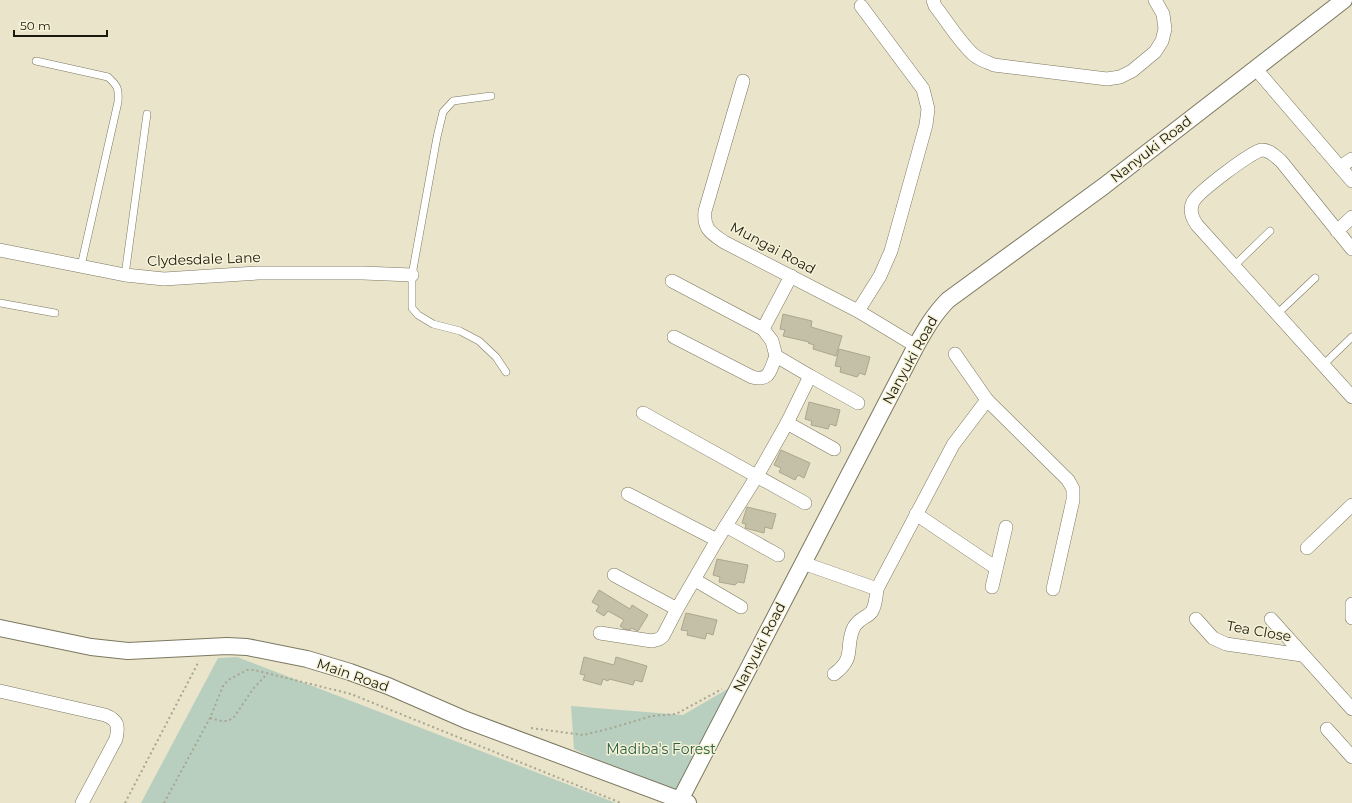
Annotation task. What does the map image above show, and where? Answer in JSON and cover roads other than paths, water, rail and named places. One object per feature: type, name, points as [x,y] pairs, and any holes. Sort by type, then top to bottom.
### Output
[{"type":"street","points":[[933,0],[975,56],[994,65],[1108,79],[1132,71],[1155,52],[1162,41],[1165,29],[1163,14],[1155,0]]},
{"type":"street","name":"Nanyuki Road","points":[[684,801],[803,563],[931,319],[948,300],[1104,186],[1344,0]]},
{"type":"street","points":[[858,311],[880,276],[891,251],[926,125],[928,108],[923,89],[861,6]]},
{"type":"street","points":[[1256,68],[1352,181]]},
{"type":"street","name":"Mungai Road","points":[[743,81],[705,212],[706,225],[710,231],[724,242],[858,311],[916,346]]},
{"type":"street","points":[[1350,242],[1337,231],[1280,161],[1271,153],[1263,150],[1248,156],[1207,188],[1196,197],[1192,206],[1194,221],[1352,397]]},
{"type":"street","points":[[1340,167],[1352,159]]},
{"type":"street","points":[[1337,231],[1352,217]]},
{"type":"street","name":"Clydesdale Lane","points":[[0,250],[125,275],[164,279],[258,273],[363,273],[412,275]]},
{"type":"street","points":[[762,329],[791,276]]},
{"type":"street","points":[[672,281],[762,329],[770,337],[774,345],[776,356],[768,373],[762,379],[752,377],[674,337]]},
{"type":"street","points":[[955,354],[987,400],[1068,480],[1073,489],[1073,500],[1054,589]]},
{"type":"street","points":[[776,356],[858,403]]},
{"type":"street","points":[[600,633],[655,641],[663,636],[716,540],[757,476],[787,423],[810,376]]},
{"type":"street","points":[[834,674],[845,664],[848,657],[851,635],[854,628],[860,619],[873,610],[877,589],[953,445],[987,400]]},
{"type":"street","points":[[643,413],[805,503]]},
{"type":"street","points":[[787,423],[834,449]]},
{"type":"street","points":[[628,494],[716,540]]},
{"type":"street","points":[[1307,548],[1352,505]]},
{"type":"street","points":[[916,514],[996,568]]},
{"type":"street","points":[[726,526],[778,555]]},
{"type":"street","points":[[992,587],[1006,527]]},
{"type":"street","points":[[803,563],[877,589]]},
{"type":"street","points":[[614,575],[677,609]]},
{"type":"street","points":[[695,580],[741,607]]},
{"type":"street","points":[[1352,604],[1352,618]]},
{"type":"street","name":"Tea Close","points":[[1196,619],[1213,638],[1226,644],[1302,655]]},
{"type":"street","points":[[1271,619],[1352,709]]},
{"type":"street","name":"Main Road","points":[[0,628],[91,647],[128,651],[227,646],[247,647],[307,659],[350,672],[466,720],[684,801]]},
{"type":"street","points":[[0,691],[105,715],[112,718],[118,724],[116,739],[82,803]]},
{"type":"street","points":[[1327,729],[1352,757]]},
{"type":"lane","points":[[36,61],[108,77],[117,85],[119,92],[81,266]]},
{"type":"lane","points":[[491,96],[453,101],[444,112],[437,137],[412,275],[412,308],[418,315],[433,324],[460,331],[480,341],[496,357],[506,372]]},
{"type":"lane","points":[[125,275],[147,114]]},
{"type":"lane","points":[[1234,266],[1270,231]]},
{"type":"lane","points":[[1277,314],[1315,278]]},
{"type":"lane","points":[[0,303],[55,313]]},
{"type":"lane","points":[[1323,365],[1352,337]]},
{"type":"park label","name":"Madiba's Forest","points":[[661,749]]}]
